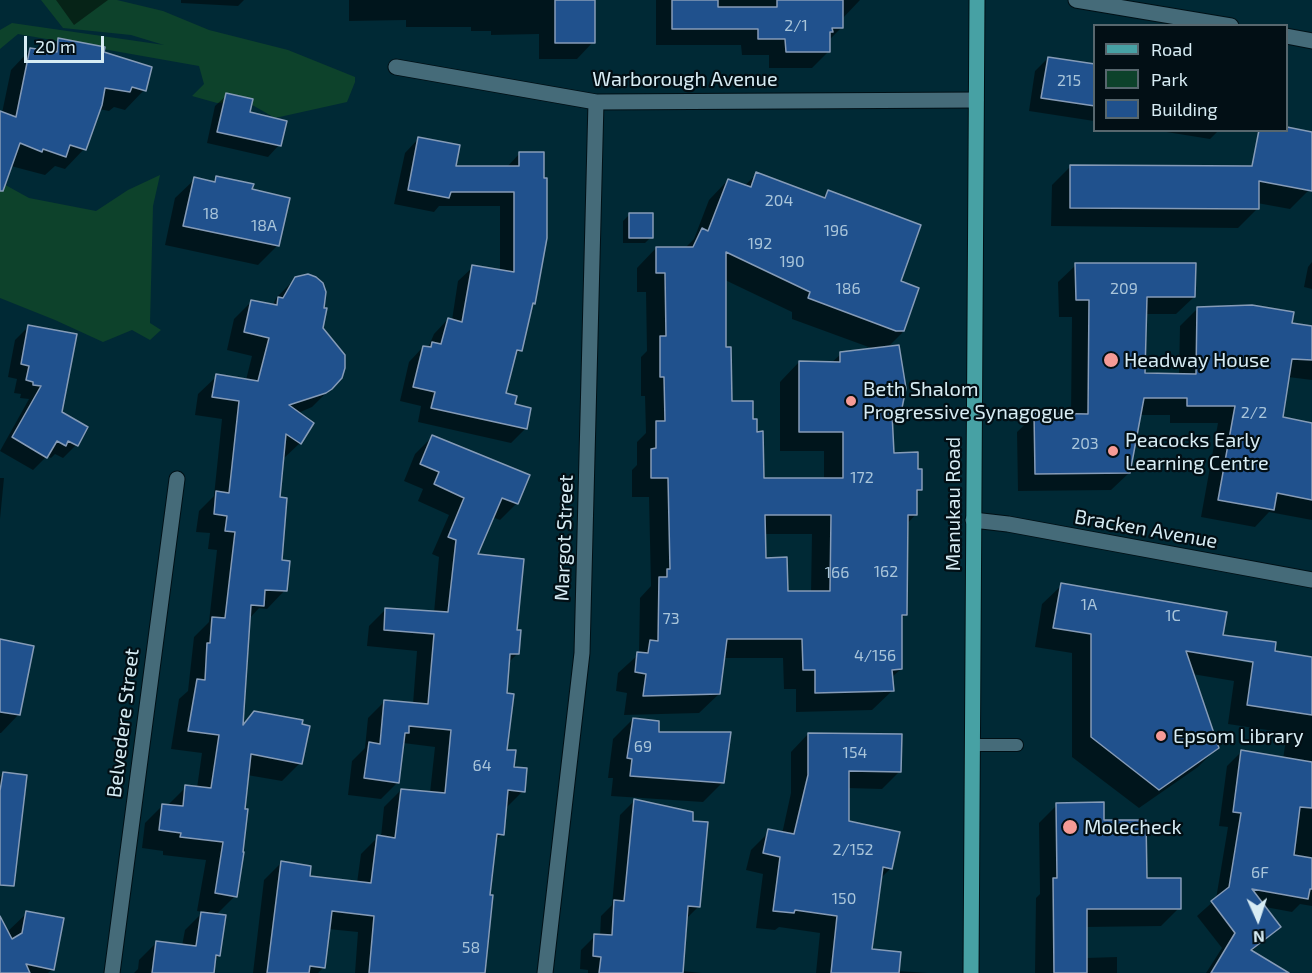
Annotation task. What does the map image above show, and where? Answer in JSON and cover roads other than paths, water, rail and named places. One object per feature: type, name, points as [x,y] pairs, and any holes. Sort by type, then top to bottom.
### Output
[{"type":"main road","name":"Manukau Road","points":[[970,973],[977,0]]},
{"type":"street","points":[[1076,0],[1219,24]]},
{"type":"street","points":[[1288,36],[1312,41]]},
{"type":"street","name":"Warborough Avenue","points":[[396,67],[596,102],[976,100]]},
{"type":"street","name":"Margot Street","points":[[545,973],[582,653],[596,102]]},
{"type":"street","name":"Belvedere Street","points":[[112,973],[177,479]]},
{"type":"street","name":"Bracken Avenue","points":[[973,520],[1312,580]]},
{"type":"lane","points":[[972,745],[1017,745]]},
{"type":"place","name":"Headway House","points":[[1111,360]]},
{"type":"place","name":"Beth Shalom Progressive Synagogue","points":[[851,401]]},
{"type":"place","name":"Peacocks Early Learning Centre","points":[[1113,451]]},
{"type":"place","name":"Epsom Library","points":[[1161,736]]},
{"type":"place","name":"Molecheck","points":[[1070,827]]}]
